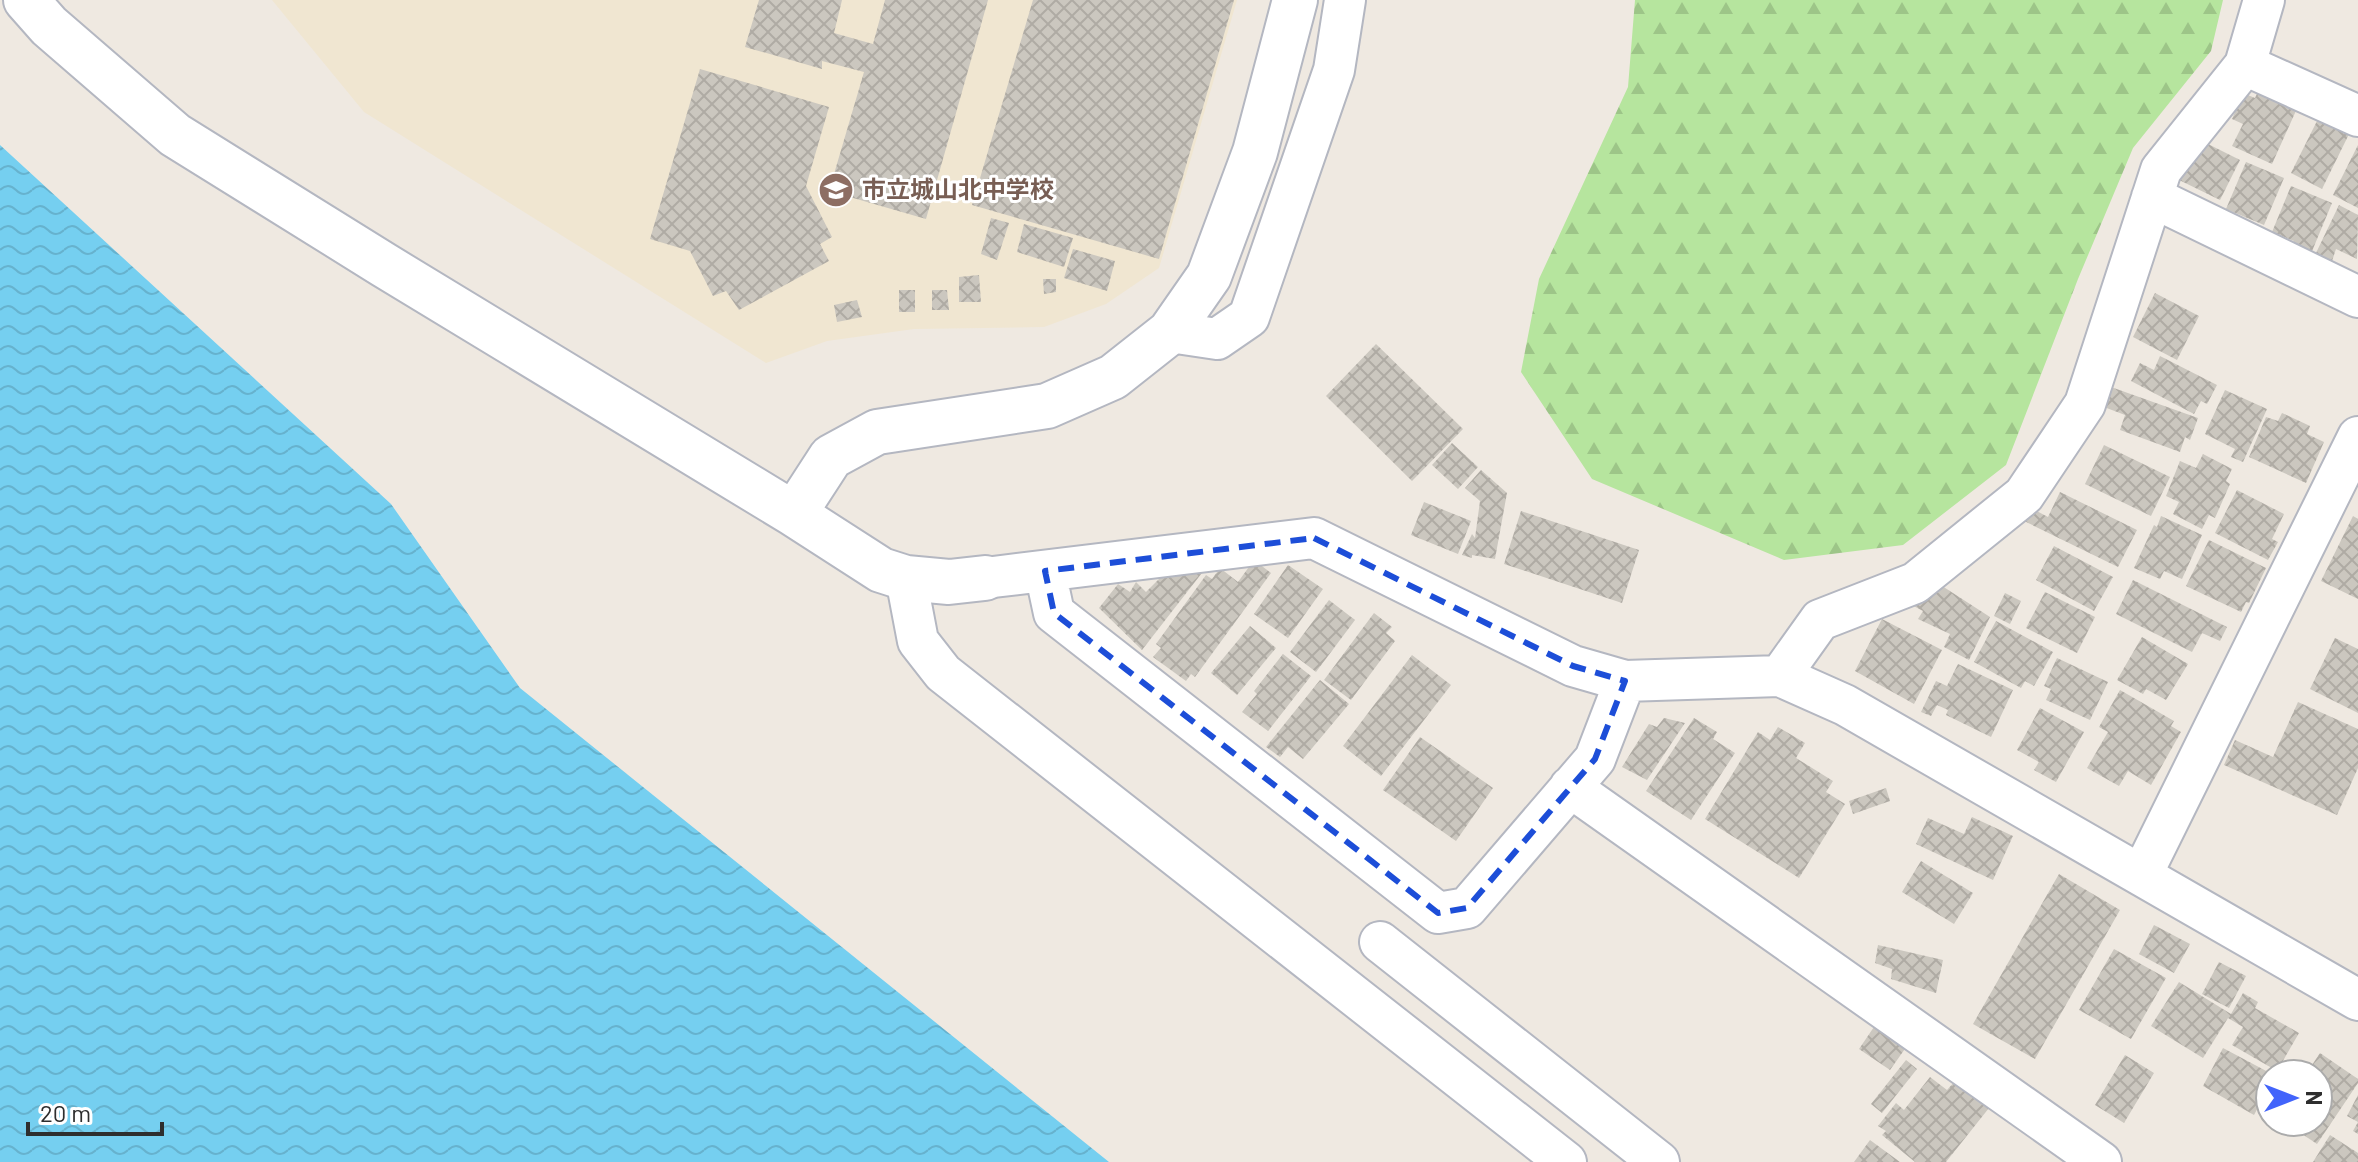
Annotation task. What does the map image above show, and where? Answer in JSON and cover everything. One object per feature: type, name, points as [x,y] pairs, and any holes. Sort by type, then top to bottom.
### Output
[{"type":"street","points":[[26,0],[49,26],[175,135],[881,570],[906,578],[949,582],[1314,538],[1573,666],[1625,681],[1780,676],[1845,705],[2358,1000]]},
{"type":"street","points":[[794,514],[831,457],[877,432],[1047,406],[1113,377],[1170,332],[1209,276],[1214,263],[1255,152],[1295,0]]},
{"type":"street","points":[[1170,332],[1217,339],[1249,317],[1334,70],[1345,0]]},
{"type":"street","points":[[1780,676],[1820,620],[1915,583],[2024,495],[2085,404],[2161,170],[2245,65],[2264,0]]},
{"type":"street","points":[[2245,65],[2358,116]]},
{"type":"street","points":[[2152,197],[2358,297]]},
{"type":"street","points":[[2142,874],[2358,437]]},
{"type":"street","points":[[1045,571],[1054,613],[1438,913],[1467,908],[1595,759],[1625,681]]},
{"type":"street","points":[[906,578],[918,641],[943,673],[1566,1162]]},
{"type":"street","points":[[1570,787],[2101,1162]]},
{"type":"street","points":[[1380,942],[1659,1162]]},
{"type":"highlighted area","points":[[1314,538],[1573,666],[1625,681],[1595,759],[1467,908],[1438,913],[1054,613],[1045,571]]},
{"type":"shaded area","name":"市立城山北中学校","points":[[272,0],[1237,0],[1159,268],[1106,304],[1044,327],[914,329],[827,341],[766,363],[364,112]]},
{"type":"green space","points":[[1635,0],[2223,0],[2211,51],[2133,148],[2006,465],[1903,545],[1784,560],[1592,479],[1521,372],[1539,279],[1628,87]]},
{"type":"water","points":[[0,145],[391,504],[520,688],[1109,1162],[0,1162]]},
{"type":"building","points":[[759,0],[842,0],[834,33],[873,44],[885,0],[988,0],[926,219],[829,191],[864,72],[822,61],[822,69],[745,47]]},
{"type":"building","points":[[1033,0],[1234,0],[1159,259],[972,205]]},
{"type":"building","points":[[700,69],[829,107],[806,186],[832,237],[820,244],[829,261],[739,310],[726,291],[713,296],[690,251],[650,239]]},
{"type":"building","points":[[2260,87],[2299,104],[2272,164],[2232,146],[2243,124],[2232,119],[2243,93],[2255,98]]},
{"type":"building","points":[[2319,117],[2352,128],[2322,189],[2291,173]]},
{"type":"building","points":[[2204,142],[2240,160],[2220,200],[2175,178],[2186,156],[2194,160]]},
{"type":"building","points":[[2358,145],[2358,208],[2333,195]]},
{"type":"building","points":[[2246,162],[2284,178],[2264,225],[2226,209]]},
{"type":"building","points":[[2291,186],[2332,203],[2310,256],[2292,248],[2294,241],[2272,232]]},
{"type":"building","points":[[2339,205],[2358,215],[2357,259],[2336,249],[2332,261],[2316,253]]},
{"type":"building","points":[[991,218],[1009,223],[997,260],[981,254]]},
{"type":"building","points":[[1024,224],[1073,238],[1064,267],[1017,252]]},
{"type":"building","points":[[1073,249],[1115,261],[1107,291],[1064,278]]},
{"type":"building","points":[[979,275],[981,302],[959,302],[959,277]]},
{"type":"building","points":[[1043,279],[1056,279],[1056,292],[1044,294]]},
{"type":"building","points":[[899,290],[915,290],[915,312],[899,312]]},
{"type":"building","points":[[932,290],[947,290],[949,310],[932,310]]},
{"type":"building","points":[[2155,293],[2199,316],[2177,360],[2133,337]]},
{"type":"building","points":[[857,300],[862,317],[837,322],[834,305]]},
{"type":"building","points":[[1376,344],[1463,429],[1412,481],[1326,396]]},
{"type":"building","points":[[2160,356],[2217,385],[2207,404],[2201,401],[2194,414],[2131,381],[2140,363],[2154,370]]},
{"type":"building","points":[[2111,387],[2198,418],[2190,440],[2185,437],[2180,452],[2120,430],[2125,415],[2104,407]]},
{"type":"building","points":[[2225,390],[2267,409],[2243,462],[2231,457],[2235,449],[2205,434]]},
{"type":"building","points":[[2282,413],[2310,426],[2307,434],[2324,442],[2306,483],[2249,457],[2266,417],[2278,421]]},
{"type":"building","points":[[1452,443],[1478,467],[1458,489],[1432,465]]},
{"type":"building","points":[[2104,445],[2170,477],[2151,516],[2085,484]]},
{"type":"building","points":[[2203,454],[2232,469],[2226,481],[2230,484],[2215,518],[2209,515],[2202,529],[2173,514],[2179,502],[2166,496],[2180,461],[2196,468]]},
{"type":"building","points":[[1481,470],[1507,493],[1495,559],[1462,555],[1472,534],[1475,538],[1480,501],[1465,488]]},
{"type":"building","points":[[2237,490],[2284,514],[2272,539],[2278,542],[2268,560],[2215,533]]},
{"type":"building","points":[[2060,492],[2137,530],[2118,567],[2020,519],[2027,506],[2048,517]]},
{"type":"building","points":[[1424,502],[1471,521],[1458,554],[1411,535]]},
{"type":"building","points":[[1521,511],[1639,550],[1622,603],[1504,564]]},
{"type":"building","points":[[2161,516],[2202,535],[2182,579],[2164,571],[2160,579],[2134,568]]},
{"type":"building","points":[[2353,516],[2358,519],[2358,599],[2321,581]]},
{"type":"building","points":[[2209,540],[2266,568],[2249,603],[2246,602],[2241,612],[2186,586]]},
{"type":"building","points":[[2054,546],[2113,577],[2094,611],[2036,580]]},
{"type":"building","points":[[1254,560],[1271,573],[1195,677],[1191,674],[1186,681],[1153,657],[1161,648],[1156,644],[1206,575],[1212,579],[1220,568],[1238,582]]},
{"type":"building","points":[[1288,565],[1323,589],[1288,638],[1254,614]]},
{"type":"building","points":[[1205,569],[1142,650],[1099,608],[1118,584],[1130,592],[1136,582],[1146,592],[1163,575]]},
{"type":"building","points":[[2133,580],[2227,627],[2220,641],[2202,633],[2192,652],[2116,614]]},
{"type":"building","points":[[1939,584],[1990,617],[1969,660],[1944,647],[1950,634],[1918,619],[1923,611],[1910,604]]},
{"type":"building","points":[[2045,592],[2095,617],[2077,653],[2026,628]]},
{"type":"building","points":[[2005,593],[2021,601],[2010,624],[1994,616]]},
{"type":"building","points":[[1329,600],[1355,620],[1316,672],[1290,652]]},
{"type":"building","points":[[1374,613],[1392,627],[1386,633],[1395,641],[1351,700],[1324,680]]},
{"type":"building","points":[[1882,619],[1942,650],[1914,704],[1855,671]]},
{"type":"building","points":[[1996,621],[2053,652],[2034,686],[2025,681],[2021,688],[1974,662]]},
{"type":"building","points":[[1250,626],[1276,648],[1237,695],[1211,673]]},
{"type":"building","points":[[2142,637],[2188,664],[2166,700],[2146,689],[2143,694],[2117,680]]},
{"type":"building","points":[[2335,638],[2358,649],[2358,713],[2310,689]]},
{"type":"building","points":[[1283,654],[1311,676],[1268,731],[1242,712]]},
{"type":"building","points":[[1412,655],[1451,685],[1381,776],[1343,746]]},
{"type":"building","points":[[2057,658],[2108,682],[2090,720],[2046,700],[2051,689],[2044,686]]},
{"type":"building","points":[[1958,664],[2013,690],[1991,737],[1946,715],[1948,710],[1937,705],[1931,716],[1921,712],[1936,681],[1947,686]]},
{"type":"building","points":[[1320,680],[1349,704],[1303,759],[1288,747],[1280,757],[1266,747]]},
{"type":"building","points":[[2120,690],[2174,721],[2171,726],[2181,732],[2151,785],[2128,771],[2119,786],[2087,768],[2108,732],[2099,727]]},
{"type":"building","points":[[2298,702],[2358,729],[2358,768],[2337,815],[2224,765],[2235,740],[2273,757]]},
{"type":"building","points":[[2040,708],[2084,732],[2056,782],[2034,770],[2039,762],[2017,750]]},
{"type":"building","points":[[1664,718],[1685,723],[1647,780],[1622,767],[1649,724],[1657,727]]},
{"type":"building","points":[[1694,718],[1717,732],[1713,739],[1735,753],[1691,820],[1646,791]]},
{"type":"building","points":[[1778,727],[1805,743],[1796,758],[1833,781],[1826,792],[1845,804],[1799,878],[1705,819],[1758,732],[1770,740]]},
{"type":"building","points":[[1420,737],[1493,788],[1456,841],[1383,790]]},
{"type":"building","points":[[1886,788],[1890,801],[1853,814],[1849,801]]},
{"type":"building","points":[[1972,817],[2013,836],[1993,880],[1916,844],[1928,818],[1964,834]]},
{"type":"building","points":[[1921,861],[1973,893],[1954,924],[1902,892]]},
{"type":"building","points":[[2059,874],[2120,910],[2035,1059],[1973,1024]]},
{"type":"building","points":[[2154,925],[2190,944],[2174,973],[2139,954]]},
{"type":"building","points":[[1878,945],[1943,960],[1936,993],[1891,979],[1892,969],[1875,963]]},
{"type":"building","points":[[2114,949],[2166,978],[2131,1039],[2079,1010]]},
{"type":"building","points":[[2219,962],[2246,976],[2229,1008],[2202,994]]},
{"type":"building","points":[[2179,982],[2231,1014],[2243,993],[2258,1002],[2255,1008],[2299,1033],[2285,1058],[2254,1058],[2232,1045],[2243,1027],[2228,1018],[2203,1058],[2151,1026]]},
{"type":"building","points":[[1876,1024],[1907,1046],[1890,1070],[1859,1049]]},
{"type":"building","points":[[2223,1048],[2254,1064],[2254,1115],[2203,1086]]},
{"type":"building","points":[[2125,1055],[2154,1073],[2124,1123],[2095,1105]]},
{"type":"building","points":[[1906,1060],[1917,1069],[1882,1113],[1871,1104]]},
{"type":"building","points":[[2334,1063],[2358,1079],[2334,1119]]},
{"type":"building","points":[[1930,1077],[1947,1090],[1955,1081],[1989,1108],[1946,1162],[1915,1162],[1882,1135],[1886,1131],[1878,1126],[1896,1103],[1904,1110]]},
{"type":"building","points":[[2358,1095],[2358,1122],[2347,1116]]},
{"type":"building","points":[[2328,1138],[2334,1138],[2358,1153],[2358,1162],[2313,1162]]},
{"type":"building","points":[[1870,1140],[1900,1162],[1854,1162]]},
{"type":"place","name":"市立城山北中学校","points":[[836,190]]}]
